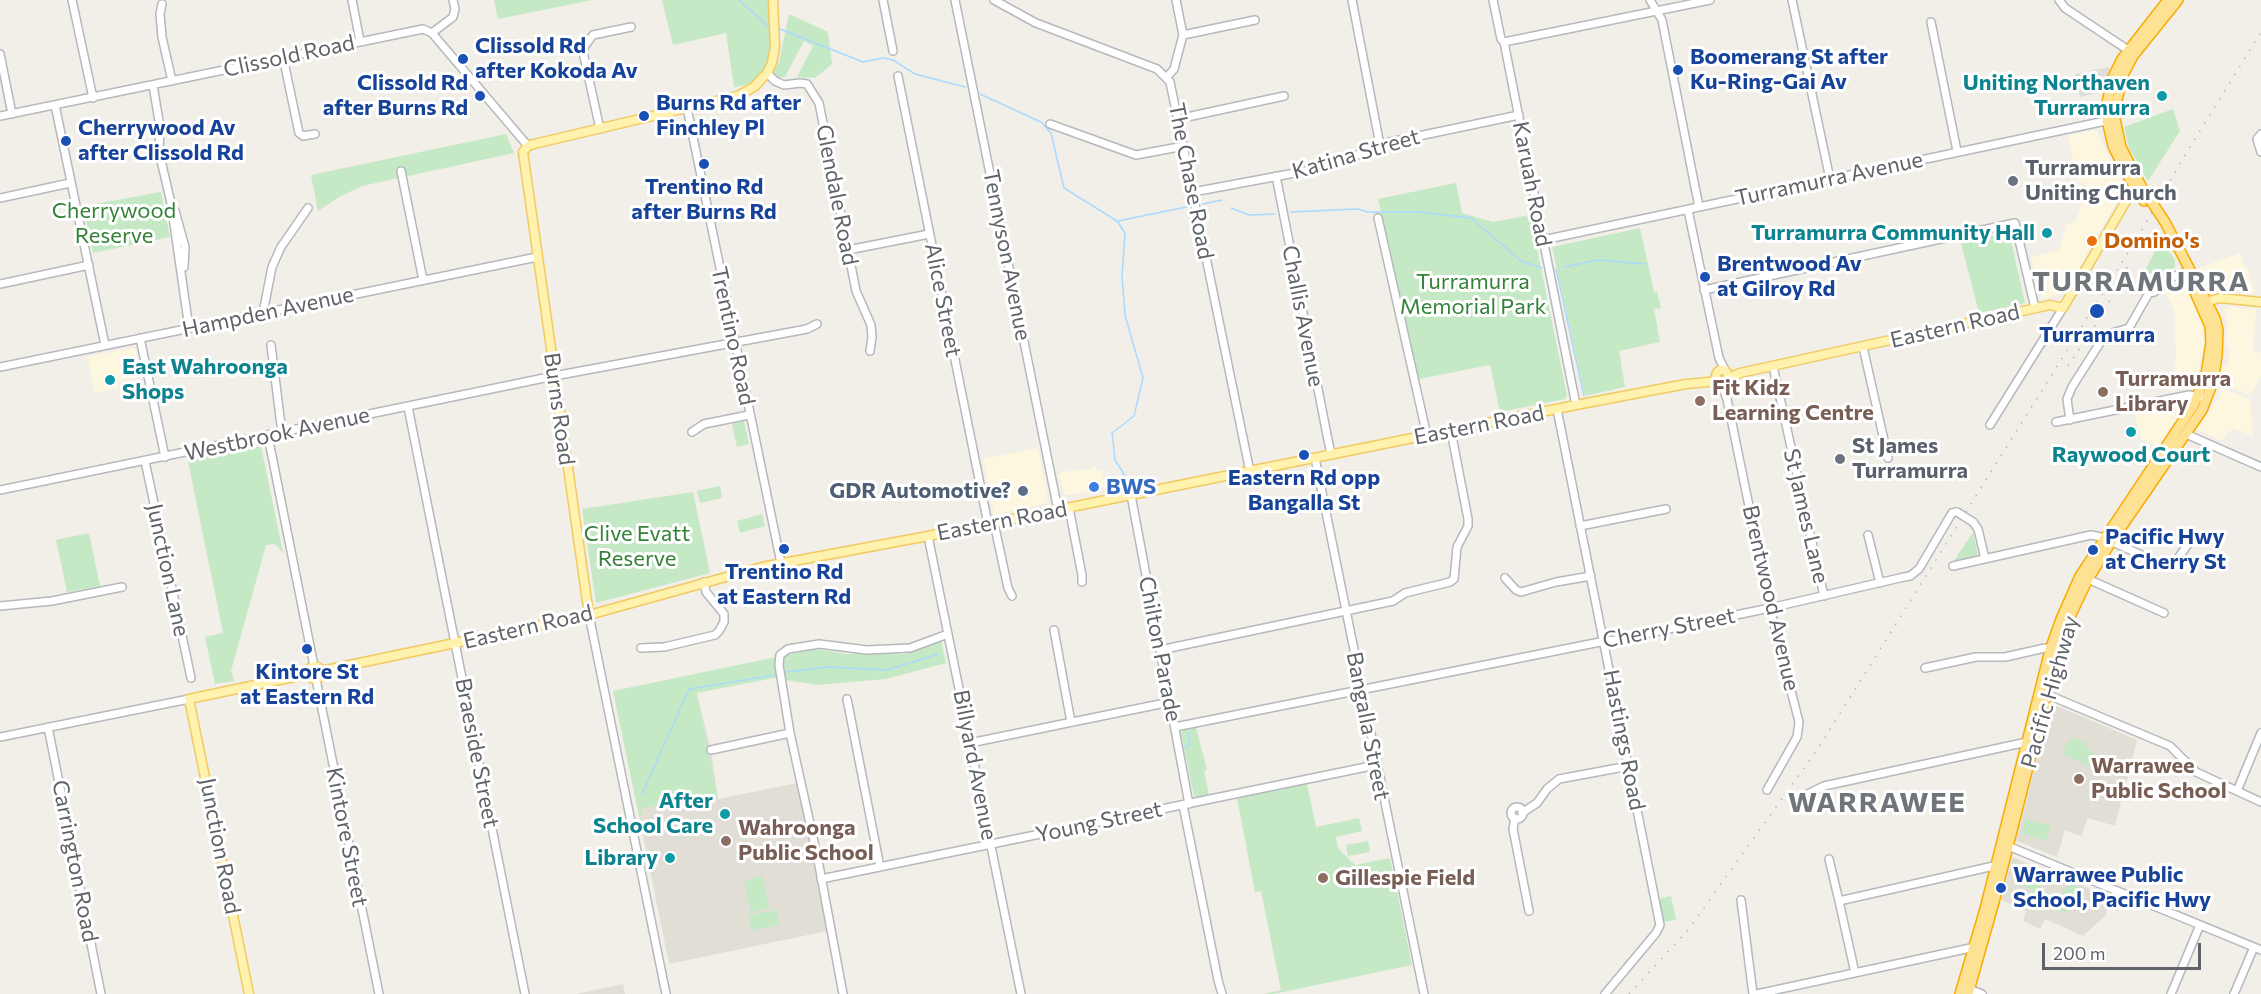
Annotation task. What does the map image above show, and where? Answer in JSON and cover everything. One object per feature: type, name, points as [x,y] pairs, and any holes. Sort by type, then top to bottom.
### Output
[{"type":"highway","name":"Pacific Highway","points":[[1969,992],[2027,742],[2050,650],[2061,618],[2080,577],[2186,434],[2214,375],[2218,343],[2217,324],[2163,224],[2142,193],[2121,147],[2107,103],[2112,79],[2128,50],[2168,0]]},
{"type":"highway","name":"Pacific Highway","points":[[2111,120],[2123,75],[2133,56],[2178,0]]},
{"type":"highway","name":"Pacific Highway","points":[[2163,224],[2186,272],[2205,302]]},
{"type":"highway","name":"Pacific Highway","points":[[1960,994],[2008,846],[2046,694],[2066,625],[2107,541],[2178,430],[2202,398]]},
{"type":"main road","points":[[528,146],[737,96],[754,87],[772,63],[775,47],[773,0]]},
{"type":"main road","name":"Burns Road","points":[[528,146],[522,156],[589,615]]},
{"type":"main road","points":[[2063,308],[2129,196],[2142,193]]},
{"type":"main road","points":[[2205,302],[2227,298],[2261,302]]},
{"type":"main road","name":"Eastern Road","points":[[189,699],[589,615],[716,578],[781,563],[928,536],[1740,373],[2052,304],[2063,308]]},
{"type":"main road","name":"Junction Road","points":[[189,699],[249,994]]},
{"type":"street","points":[[72,0],[93,98]]},
{"type":"street","points":[[352,0],[360,41]]},
{"type":"street","points":[[453,0],[455,9],[453,17],[432,33],[528,146]]},
{"type":"street","points":[[883,0],[893,51]]},
{"type":"street","name":"Tennyson Avenue","points":[[956,0],[1058,510]]},
{"type":"street","name":"The Chase Road","points":[[994,0],[1036,23],[1157,69],[1167,77],[1172,88],[1250,471]]},
{"type":"street","points":[[1167,77],[1174,69],[1183,35],[1176,0]]},
{"type":"street","points":[[1352,0],[1380,145]]},
{"type":"street","name":"Karuah Road","points":[[1492,0],[1501,39],[1504,42],[1576,405]]},
{"type":"street","points":[[1650,0],[1662,20],[1699,207]]},
{"type":"street","points":[[1504,42],[1710,0]]},
{"type":"street","points":[[1792,0],[1830,179]]},
{"type":"street","points":[[2060,0],[2065,8],[2128,50]]},
{"type":"street","points":[[162,4],[160,14],[162,37],[171,81]]},
{"type":"street","points":[[1183,35],[1255,20]]},
{"type":"street","points":[[1931,22],[1957,151]]},
{"type":"street","points":[[600,129],[583,52],[584,47],[593,35],[631,27]]},
{"type":"street","name":"Clissold Road","points":[[0,116],[417,30],[432,33]]},
{"type":"street","points":[[0,54],[12,114]]},
{"type":"street","points":[[282,57],[298,132],[303,136],[315,134]]},
{"type":"street","name":"Glendale Road","points":[[766,73],[784,85],[800,82],[807,84],[816,96],[857,294],[872,326],[870,351]]},
{"type":"street","name":"Alice Street","points":[[898,76],[929,234],[991,523],[1012,596]]},
{"type":"street","points":[[153,85],[160,127],[159,152],[171,203],[179,220],[185,247],[183,286],[189,328]]},
{"type":"street","points":[[1178,118],[1284,96]]},
{"type":"street","points":[[55,105],[105,345]]},
{"type":"street","name":"Trentino Road","points":[[687,108],[781,563]]},
{"type":"street","name":"Katina Street","points":[[1193,192],[1327,167],[1380,145],[1519,115]]},
{"type":"street","name":"Turramurra Avenue","points":[[1544,240],[2111,120]]},
{"type":"street","points":[[1050,124],[1136,155],[1184,146]]},
{"type":"street","points":[[2260,134],[2257,139],[2261,152]]},
{"type":"street","points":[[401,171],[423,280]]},
{"type":"street","name":"Challis Avenue","points":[[1276,176],[1331,455]]},
{"type":"street","points":[[0,198],[70,183]]},
{"type":"street","points":[[263,313],[272,267],[281,247],[308,208]]},
{"type":"street","name":"Brentwood Avenue","points":[[1688,210],[1770,608],[1799,722],[1797,737],[1767,789]]},
{"type":"street","points":[[1378,218],[1426,436]]},
{"type":"street","points":[[1704,290],[2015,223],[2035,308]]},
{"type":"street","points":[[848,250],[929,234]]},
{"type":"street","name":"Hampden Avenue","points":[[0,367],[537,256]]},
{"type":"street","points":[[0,284],[89,265]]},
{"type":"street","points":[[2070,420],[2067,399],[2072,387],[2105,335],[2129,328],[2150,291],[2157,290],[2156,283],[2186,272]]},
{"type":"street","points":[[1990,425],[2063,308]]},
{"type":"street","name":"Westbrook Avenue","points":[[0,490],[554,376],[807,329],[817,324]]},
{"type":"street","points":[[140,338],[165,457]]},
{"type":"street","points":[[270,345],[282,433]]},
{"type":"street","points":[[1863,347],[1888,458]]},
{"type":"street","name":"St James Lane","points":[[1773,366],[1824,596]]},
{"type":"street","points":[[2056,422],[2189,395],[2202,398]]},
{"type":"street","name":"Braeside Street","points":[[408,406],[525,994]]},
{"type":"street","name":"Hastings Road","points":[[1557,409],[1658,914],[1659,930],[1605,994]]},
{"type":"street","points":[[692,432],[704,424],[749,415]]},
{"type":"street","points":[[1160,650],[1393,601],[1405,593],[1454,579],[1457,548],[1465,534],[1468,519],[1451,431]]},
{"type":"street","points":[[2186,434],[2261,467]]},
{"type":"street","name":"Kintore Street","points":[[267,436],[379,994]]},
{"type":"street","name":"Bangalla Street","points":[[1315,458],[1424,994]]},
{"type":"street","name":"Junction Lane","points":[[145,461],[191,678]]},
{"type":"street","name":"Chilton Parade","points":[[1131,495],[1222,994]]},
{"type":"street","points":[[1069,508],[1082,582]]},
{"type":"street","points":[[1580,526],[1666,509]]},
{"type":"street","name":"Cherry Street","points":[[1175,727],[1615,640],[1880,583],[1914,573],[1919,569],[1952,513],[1957,512],[1973,522],[1978,529],[1985,559]]},
{"type":"street","points":[[1953,566],[2091,535],[2169,565],[2176,561],[2193,537]]},
{"type":"street","name":"Billyard Avenue","points":[[928,536],[1021,994]]},
{"type":"street","points":[[1868,536],[1880,583]]},
{"type":"street","points":[[1505,578],[1521,592],[1556,582],[1591,576]]},
{"type":"street","points":[[710,595],[711,586],[716,578]]},
{"type":"street","points":[[2088,579],[2164,613]]},
{"type":"street","points":[[641,648],[664,647],[715,635],[719,631],[724,622],[724,614],[706,592],[704,582]]},
{"type":"street","points":[[0,606],[52,601],[122,587]]},
{"type":"street","name":"Burns Road","points":[[589,615],[666,994]]},
{"type":"street","points":[[1054,630],[1071,722]]},
{"type":"street","points":[[843,994],[790,733],[780,655],[788,649],[819,644],[867,650],[904,648],[948,633]]},
{"type":"street","points":[[1925,668],[1976,657],[2005,657],[2045,648],[2050,650]]},
{"type":"street","points":[[2046,694],[2170,746],[2196,772],[2261,802]]},
{"type":"street","name":"Eastern Road","points":[[0,737],[189,699]]},
{"type":"street","points":[[847,699],[880,867]]},
{"type":"street","points":[[970,743],[1170,702]]},
{"type":"street","name":"Carrington Road","points":[[48,728],[101,994]]},
{"type":"street","points":[[711,750],[790,733]]},
{"type":"street","points":[[2237,791],[2261,733]]},
{"type":"street","points":[[1806,795],[1824,786],[2027,742]]},
{"type":"street","name":"Young Street","points":[[821,879],[1376,765]]},
{"type":"street","points":[[1515,818],[1520,818],[1522,813],[1538,803],[1547,789],[1559,779],[1629,766]]},
{"type":"street","points":[[1515,818],[1511,814],[1510,807],[1518,807],[1522,813]]},
{"type":"street","points":[[1515,818],[1513,829],[1530,911]]},
{"type":"street","points":[[2008,846],[2258,949],[2234,994]]},
{"type":"street","points":[[1829,859],[1856,973]]},
{"type":"street","points":[[1839,901],[2000,865]]},
{"type":"street","points":[[1741,900],[1755,994],[1975,947]]},
{"type":"street","points":[[2171,994],[2200,926]]},
{"type":"street","points":[[1969,992],[1982,994]]},
{"type":"shaded area","points":[[2110,67],[2102,92],[2080,97],[2075,74]]},
{"type":"shaded area","points":[[2095,130],[2098,132],[2112,166],[2122,180],[2122,192],[2065,293],[2042,299],[2031,257],[2059,250],[2067,224],[2076,221],[2087,191],[2085,182],[2078,183],[2068,138],[2070,135]]},
{"type":"shaded area","points":[[2240,253],[2255,293],[2210,289],[2199,268]]},
{"type":"shaded area","points":[[2182,283],[2200,316],[2204,330],[2203,351],[2196,384],[2171,391],[2169,387],[2173,377],[2176,353],[2174,310],[2163,288]]},
{"type":"shaded area","points":[[2227,307],[2256,309],[2253,351],[2261,353],[2261,378],[2253,392],[2248,394],[2220,382],[2222,366],[2227,367],[2229,354],[2229,346],[2225,345],[2227,323],[2224,310]]},
{"type":"shaded area","points":[[135,349],[141,377],[118,382],[118,388],[95,393],[87,357]]},
{"type":"shaded area","points":[[2220,387],[2250,400],[2253,436],[2232,428],[2223,441],[2196,429],[2220,396]]},
{"type":"shaded area","points":[[2181,404],[2183,407],[2159,446],[2141,439],[2135,415]]},
{"type":"shaded area","points":[[1038,448],[1047,503],[994,515],[983,459]]},
{"type":"shaded area","points":[[1095,466],[1097,471],[1102,470],[1105,488],[1064,494],[1059,475],[1061,472],[1092,469]]},
{"type":"shaded area","name":"Wahroonga Public School","points":[[699,703],[711,750],[718,799],[797,783],[827,931],[669,964],[639,816],[641,808]]},
{"type":"shaded area","name":"Warrawee Public School","points":[[2051,705],[2137,740],[2115,826],[2088,818],[2081,836],[2065,830],[2057,857],[2016,839]]},
{"type":"shaded area","points":[[2012,857],[2112,898],[2105,916],[2083,936],[2045,919],[2040,929],[2023,921],[2026,911],[2001,900]]},
{"type":"shaded area","points":[[623,984],[625,994],[576,994]]},
{"type":"green space","points":[[494,0],[592,0],[498,19]]},
{"type":"green space","points":[[662,0],[769,0],[772,50],[763,75],[753,84],[734,87],[726,33],[673,45]]},
{"type":"green space","points":[[789,14],[828,32],[832,64],[815,78],[797,77],[813,46],[804,41],[785,77],[778,78],[773,74],[779,62]]},
{"type":"green space","points":[[2173,109],[2180,131],[2148,181],[2129,148],[2124,127]]},
{"type":"green space","points":[[506,134],[514,153],[362,186],[318,211],[311,175]]},
{"type":"green space","name":"Turramurra Memorial Park","points":[[1456,183],[1462,213],[1493,222],[1530,215],[1567,395],[1565,399],[1500,412],[1490,365],[1419,379],[1378,199]]},
{"type":"green space","name":"Cherrywood Reserve","points":[[161,192],[170,237],[93,253],[83,206]]},
{"type":"green space","points":[[1640,228],[1654,292],[1657,292],[1661,308],[1654,309],[1660,342],[1619,351],[1625,387],[1585,396],[1552,247]]},
{"type":"green space","points":[[2009,232],[2025,303],[1979,313],[1961,243]]},
{"type":"green space","points":[[2161,239],[2175,260],[2175,267],[2169,271],[2146,274],[2144,273]]},
{"type":"green space","points":[[744,421],[749,444],[737,447],[732,424]]},
{"type":"green space","points":[[261,446],[283,553],[275,544],[266,545],[231,671],[234,681],[215,684],[205,637],[223,633],[188,461]]},
{"type":"green space","points":[[720,486],[722,498],[700,503],[697,491]]},
{"type":"green space","name":"Clive Evatt Reserve","points":[[693,492],[710,573],[596,603],[582,509]]},
{"type":"green space","points":[[762,514],[765,526],[740,533],[737,521]]},
{"type":"green space","points":[[1973,532],[1978,556],[1954,561]]},
{"type":"green space","points":[[89,533],[100,586],[67,592],[56,540]]},
{"type":"green space","points":[[941,640],[946,663],[886,679],[817,685],[774,678],[697,693],[718,799],[641,808],[641,816],[639,816],[613,691],[815,649],[847,654],[906,654]]},
{"type":"green space","points":[[1196,727],[1207,770],[1204,771],[1209,795],[1197,798],[1194,796],[1181,733],[1183,730]]},
{"type":"green space","points":[[2075,738],[2087,743],[2085,746],[2088,749],[2100,756],[2093,768],[2063,754],[2067,742]]},
{"type":"green space","name":"Gillespie Field","points":[[1307,784],[1316,827],[1359,818],[1362,831],[1336,837],[1338,848],[1355,865],[1390,858],[1412,965],[1264,994],[1281,990],[1261,891],[1255,892],[1237,798]]},
{"type":"green space","points":[[2025,819],[2051,826],[2046,841],[2021,833]]},
{"type":"green space","points":[[1368,841],[1370,852],[1348,856],[1346,845]]},
{"type":"green space","points":[[762,876],[769,908],[751,912],[744,880]]},
{"type":"green space","points":[[2034,877],[2041,882],[2034,901],[2012,892],[2013,890],[2031,896],[2033,890],[2022,885],[2028,878],[2032,880]]},
{"type":"green space","points":[[2073,885],[2079,889],[2077,902],[2068,912],[2058,911],[2063,891]]},
{"type":"green space","points":[[1671,896],[1676,920],[1663,922],[1659,899]]},
{"type":"green space","points":[[777,910],[779,925],[751,930],[748,915]]},
{"type":"waterway","points":[[739,0],[768,26]]},
{"type":"waterway","points":[[780,29],[863,62],[883,58],[893,60],[915,74],[965,87]]},
{"type":"waterway","points":[[980,94],[1041,122],[1051,133],[1064,188],[1117,221],[1125,233],[1122,276],[1125,315],[1143,378],[1134,416],[1112,433],[1115,460],[1129,482]]},
{"type":"waterway","points":[[1203,204],[1222,200]]},
{"type":"waterway","points":[[1118,221],[1191,206]]},
{"type":"waterway","points":[[1231,208],[1249,215],[1275,214]]},
{"type":"waterway","points":[[1291,212],[1357,209],[1368,212],[1419,212],[1471,218],[1521,261],[1542,268]]},
{"type":"waterway","points":[[1565,267],[1598,260],[1645,264]]},
{"type":"waterway","points":[[1556,269],[1584,396]]},
{"type":"waterway","points":[[786,672],[828,667],[887,670],[938,654]]},
{"type":"waterway","points":[[1167,659],[1171,678]]},
{"type":"waterway","points":[[642,794],[689,689],[775,675]]},
{"type":"waterway","points":[[1183,749],[1189,745],[1189,733]]},
{"type":"railway","points":[[1629,994],[1688,930],[1819,747],[2136,240],[2261,32]]},
{"type":"railway","points":[[2068,366],[2101,317],[2128,266]]},
{"type":"place","name":"Clissold Rd after Kokoda Av","points":[[463,59]]},
{"type":"place","name":"Boomerang St after Ku-Ring-Gai Av","points":[[1678,70]]},
{"type":"place","name":"Clissold Rd after Burns Rd","points":[[480,96]]},
{"type":"place","name":"Uniting Northaven Turramurra","points":[[2162,96]]},
{"type":"place","name":"Burns Rd after Finchley Pl","points":[[644,116]]},
{"type":"place","name":"Cherrywood Av after Clissold Rd","points":[[66,141]]},
{"type":"place","name":"Trentino Rd after Burns Rd","points":[[704,164]]},
{"type":"place","name":"Turramurra Uniting Church","points":[[2013,181]]},
{"type":"place","name":"Turramurra Community Hall","points":[[2047,233]]},
{"type":"place","name":"Domino's","points":[[2092,241]]},
{"type":"place","name":"Brentwood Av at Gilroy Rd","points":[[1705,277]]},
{"type":"place","name":"Turramurra","points":[[2097,311]]},
{"type":"place","name":"East Wahroonga Shops","points":[[110,380]]},
{"type":"place","name":"Turramurra Library","points":[[2103,392]]},
{"type":"place","name":"Fit Kidz Learning Centre","points":[[1700,401]]},
{"type":"place","name":"Raywood Court","points":[[2131,432]]},
{"type":"place","name":"Eastern Rd opp Bangalla St","points":[[1304,455]]},
{"type":"place","name":"St James Turramurra","points":[[1840,459]]},
{"type":"place","name":"BWS","points":[[1094,487]]},
{"type":"place","name":"GDR Automotive?","points":[[1023,491]]},
{"type":"place","name":"Trentino Rd at Eastern Rd","points":[[784,549]]},
{"type":"place","name":"Pacific Hwy at Cherry St","points":[[2093,550]]},
{"type":"place","name":"Kintore St at Eastern Rd","points":[[307,649]]},
{"type":"place","name":"Warrawee Public School","points":[[2079,779]]},
{"type":"place","name":"After School Care","points":[[725,814]]},
{"type":"place","name":"Wahroonga Public School","points":[[726,841]]},
{"type":"place","name":"Library","points":[[670,858]]},
{"type":"place","name":"Gillespie Field","points":[[1323,878]]},
{"type":"place","name":"Warrawee Public School, Pacific Hwy","points":[[2001,888]]},
{"type":"district","name":"TURRAMURRA","points":[[2141,282]]},
{"type":"district","name":"WARRAWEE","points":[[1877,803]]}]
